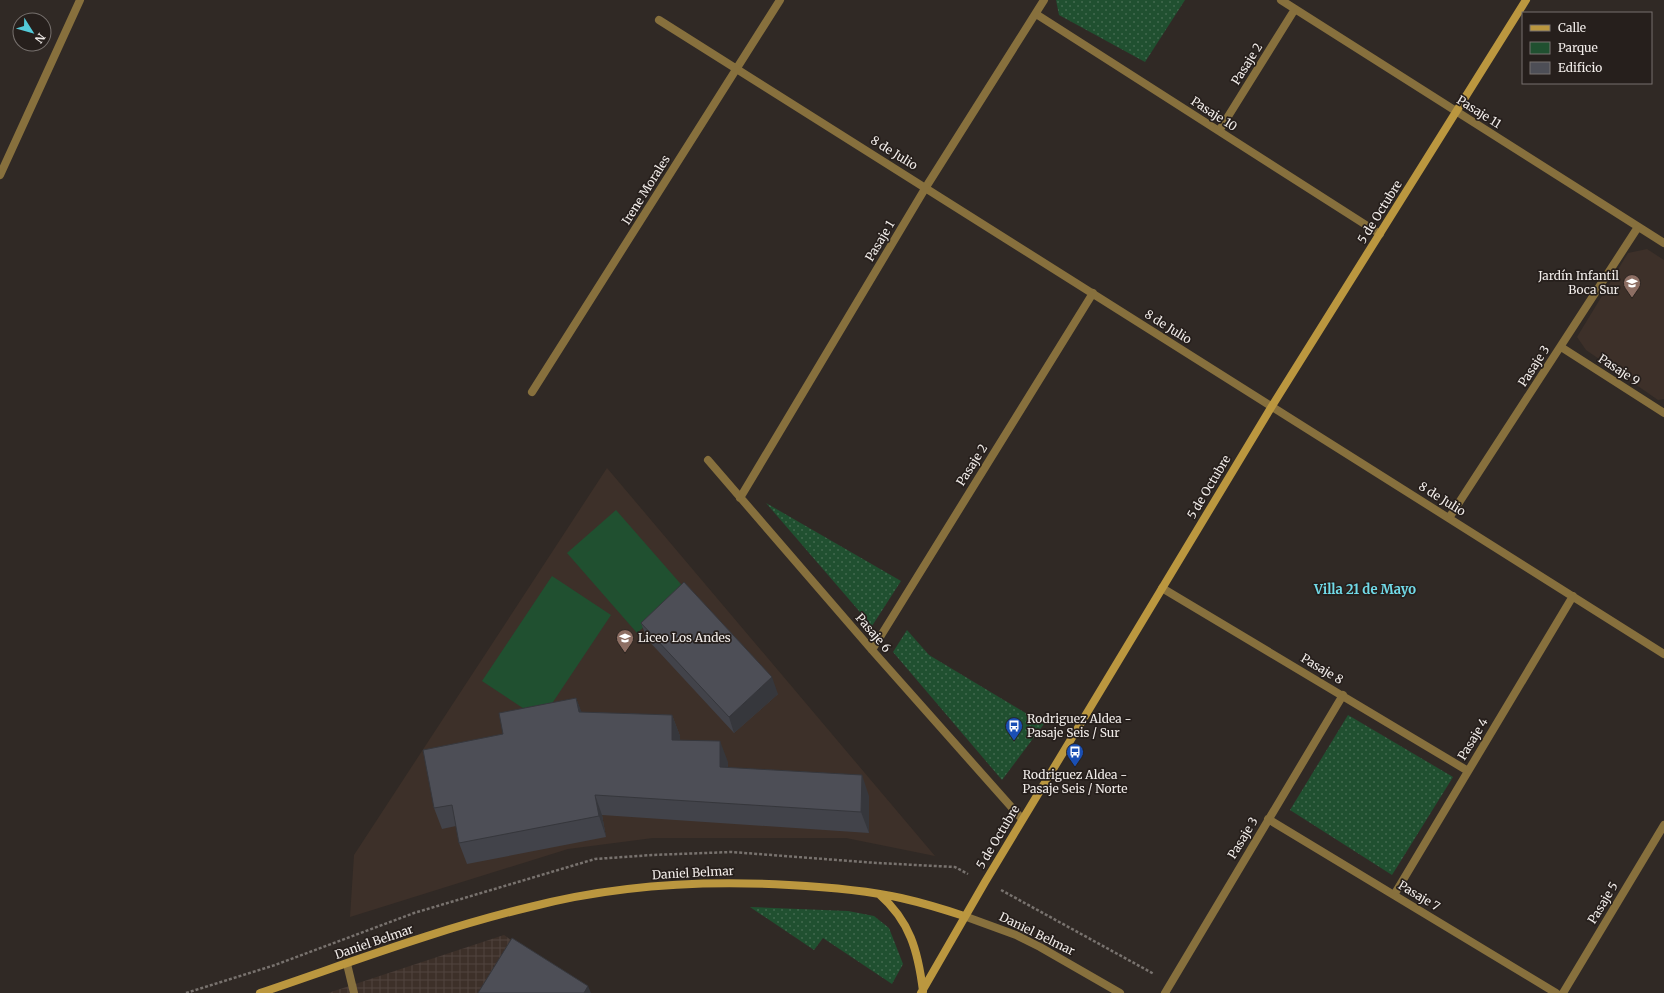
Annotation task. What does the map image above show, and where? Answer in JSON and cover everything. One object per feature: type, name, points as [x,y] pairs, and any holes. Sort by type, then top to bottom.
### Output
[{"type":"main road","name":"5 de Octubre","points":[[922,992],[964,916],[1272,406],[1526,0]]},
{"type":"main road","name":"Daniel Belmar","points":[[260,993],[482,919],[580,896],[630,889],[692,883],[754,883],[815,886],[878,894],[927,904],[964,916]]},
{"type":"main road","points":[[878,894],[896,910],[912,937],[920,972],[922,992]]},
{"type":"street","points":[[0,175],[80,0]]},
{"type":"street","name":"Irene Morales","points":[[532,392],[780,0]]},
{"type":"street","name":"Pasaje 1","points":[[740,498],[926,188],[1044,0]]},
{"type":"street","name":"Pasaje 11","points":[[1281,0],[1664,243]]},
{"type":"street","name":"Pasaje 2","points":[[1219,132],[1295,9]]},
{"type":"street","name":"Pasaje 10","points":[[1036,14],[1380,234]]},
{"type":"street","name":"8 de Julio","points":[[659,20],[1664,654]]},
{"type":"street","name":"Pasaje 3","points":[[1449,518],[1638,227]]},
{"type":"street","name":"Pasaje 2","points":[[872,650],[1093,293]]},
{"type":"street","name":"Pasaje 9","points":[[1561,347],[1664,413]]},
{"type":"street","name":"Pasaje 6","points":[[708,460],[872,650],[1022,819]]},
{"type":"street","name":"Pasaje 8","points":[[1162,588],[1468,770]]},
{"type":"street","name":"Pasaje 4","points":[[1394,895],[1573,596]]},
{"type":"street","name":"Pasaje 3","points":[[1165,993],[1343,695]]},
{"type":"street","name":"Pasaje 7","points":[[1268,819],[1556,993]]},
{"type":"street","name":"Pasaje 5","points":[[1563,993],[1664,825]]},
{"type":"street","name":"Daniel Belmar","points":[[964,916],[999,928],[1034,944],[1120,993]]},
{"type":"street","points":[[347,964],[354,993]]},
{"type":"shaded area","name":"Jardín Infantil Boca Sur","points":[[1647,249],[1664,260],[1664,399],[1658,400],[1586,350],[1577,337],[1628,253]]},
{"type":"shaded area","name":"Liceo Los Andes","points":[[607,468],[935,856],[846,838],[653,838],[568,849],[350,917],[354,855]]},
{"type":"shaded area","points":[[504,935],[585,993],[328,993]]},
{"type":"green space","points":[[1056,0],[1185,0],[1145,62],[1059,15]]},
{"type":"green space","points":[[766,503],[901,581],[872,626]]},
{"type":"green space","points":[[616,510],[686,590],[637,633],[567,553]]},
{"type":"green space","points":[[552,576],[611,615],[541,720],[482,681]]},
{"type":"green space","points":[[907,630],[929,655],[1044,724],[1002,780],[893,652]]},
{"type":"green space","points":[[1348,715],[1453,777],[1392,875],[1290,810]]},
{"type":"green space","points":[[750,907],[848,911],[874,916],[889,928],[903,964],[892,984],[823,938],[814,950]]},
{"type":"building","points":[[684,582],[772,677],[729,717],[641,623]]},
{"type":"building","points":[[576,698],[579,712],[672,715],[672,740],[720,741],[720,767],[862,775],[861,812],[595,795],[599,816],[459,843],[452,805],[434,808],[423,750],[503,734],[499,713]]},
{"type":"building","points":[[512,938],[588,986],[584,993],[478,993]]},
{"type":"place","name":"Jardín Infantil Boca Sur","points":[[1632,298]]},
{"type":"place","name":"Liceo Los Andes","points":[[625,653]]},
{"type":"place","name":"Rodriguez Aldea - Pasaje Seis / Sur","points":[[1014,741]]},
{"type":"place","name":"Rodriguez Aldea - Pasaje Seis / Norte","points":[[1075,767]]},
{"type":"district","name":"Villa 21 de Mayo","points":[[1365,589]]}]
